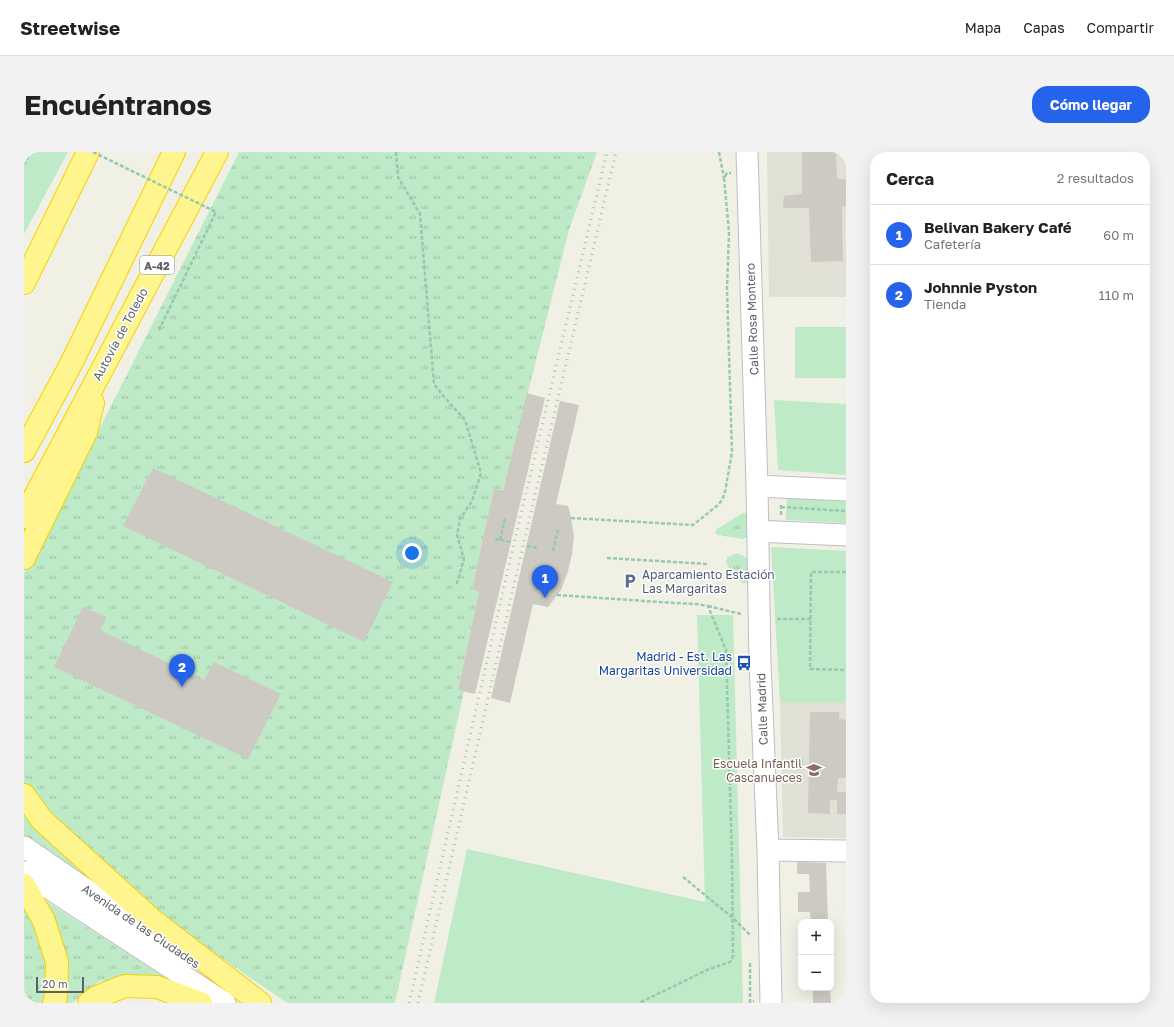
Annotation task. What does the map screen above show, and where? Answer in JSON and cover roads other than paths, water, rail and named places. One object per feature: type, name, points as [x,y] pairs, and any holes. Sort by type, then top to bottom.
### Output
[{"type":"highway","name":"A-42","points":[[24,451],[71,364],[174,152]]},
{"type":"highway","name":"Autovía de Toledo","points":[[24,517],[217,152]]},
{"type":"highway","points":[[24,248],[57,190],[88,155]]},
{"type":"highway","points":[[24,283],[88,155]]},
{"type":"highway","points":[[24,558],[86,432],[99,373]]},
{"type":"highway","points":[[24,795],[42,820],[151,919],[260,1003]]},
{"type":"highway","points":[[24,885],[44,922],[57,962],[56,996],[54,1003]]},
{"type":"highway","points":[[89,1003],[125,986],[157,987],[201,1003]]},
{"type":"street","name":"Calle Rosa Montero","points":[[748,162],[757,486]]},
{"type":"street","points":[[757,486],[782,497],[846,490]]},
{"type":"street","name":"Calle Madrid","points":[[757,486],[760,663],[768,850],[771,1002]]},
{"type":"street","points":[[758,531],[846,535]]},
{"type":"street","name":"Avenida de las Ciudades","points":[[24,847],[159,940],[260,1003]]},
{"type":"street","points":[[768,850],[846,851]]},
{"type":"street","name":"Avenida de las Ciudades","points":[[24,872],[225,1003]]},
{"type":"railway","points":[[409,1003],[511,556],[607,152]]},
{"type":"railway","points":[[418,1003],[520,559],[616,152]]},
{"type":"place","name":"Aparcamiento Estación Las Margaritas","points":[[630,581]]},
{"type":"place","name":"Belivan Bakery Café","points":[[545,598]]},
{"type":"place","name":"Madrid - Est. Las Margaritas Universidad","points":[[744,663]]},
{"type":"place","name":"Johnnie Pyston","points":[[182,687]]},
{"type":"place","name":"Escuela Infantil Cascanueces","points":[[814,770]]}]
